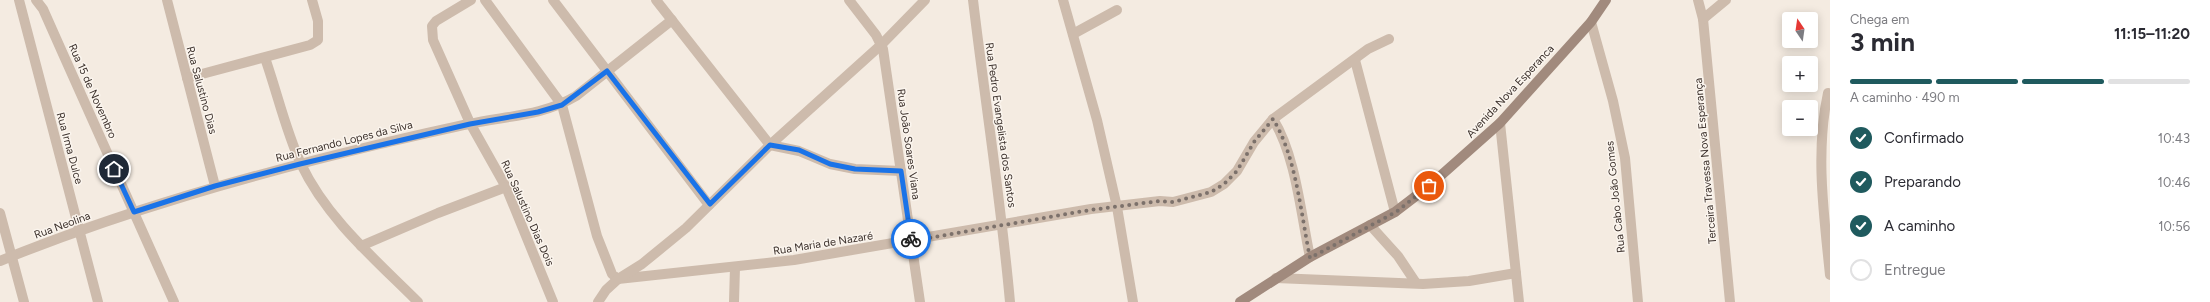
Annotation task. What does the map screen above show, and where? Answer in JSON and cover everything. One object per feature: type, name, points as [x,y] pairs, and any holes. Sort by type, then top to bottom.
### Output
[{"type":"main road","name":"Avenida Nova Esperanca","points":[[1240,302],[1310,258],[1396,212],[1456,164],[1500,123],[1591,22],[1606,0]]},
{"type":"street","name":"Rua Irma Dulce","points":[[19,0],[98,302]]},
{"type":"street","name":"Rua 15 de Novembro","points":[[36,0],[43,9],[174,302]]},
{"type":"street","name":"Rua Salustino Dias","points":[[167,0],[215,186]]},
{"type":"street","points":[[187,78],[310,45],[318,40],[318,22],[312,0]]},
{"type":"street","name":"Rua Salustino Dias Dois","points":[[471,0],[436,21],[432,26],[431,34],[470,124],[506,187],[553,302]]},
{"type":"street","points":[[485,0],[562,105],[597,236],[612,274],[618,279]]},
{"type":"street","points":[[553,0],[710,204]]},
{"type":"street","points":[[656,0],[770,145],[799,150],[830,164],[855,169],[901,171]]},
{"type":"street","name":"Rua João Soares Viana","points":[[849,0],[882,44],[920,302]]},
{"type":"street","points":[[598,302],[606,290],[618,279],[659,251],[710,204],[770,145],[882,44],[925,0]]},
{"type":"street","name":"Rua Pedro Evangelista dos Santos","points":[[973,0],[987,116],[1003,224],[1010,302]]},
{"type":"street","points":[[1063,0],[1074,34],[1097,120],[1117,207],[1133,302]]},
{"type":"street","name":"Terceira Travessa Nova Esperança","points":[[1698,0],[1704,18],[1730,302]]},
{"type":"street","points":[[1704,18],[1726,0]]},
{"type":"street","points":[[1074,34],[1117,10]]},
{"type":"street","points":[[562,105],[672,20]]},
{"type":"street","name":"Rua Cabo João Gomes","points":[[1591,22],[1613,101],[1625,158],[1638,302]]},
{"type":"street","name":"Rua Maria de Nazaré","points":[[618,279],[794,260],[1090,210],[1160,201],[1173,202],[1211,192],[1224,184],[1237,171],[1254,142],[1273,119],[1368,49],[1389,39]]},
{"type":"street","points":[[265,58],[300,164],[320,196],[361,246],[418,302]]},
{"type":"street","points":[[1355,60],[1396,212]]},
{"type":"street","points":[[1828,93],[1823,119],[1822,152],[1830,274]]},
{"type":"street","name":"Rua Fernando Lopes da Silva","points":[[134,212],[215,186],[300,164],[470,124],[538,112],[562,105]]},
{"type":"street","points":[[1273,119],[1278,127],[1293,174],[1310,258]]},
{"type":"street","points":[[1500,123],[1519,302]]},
{"type":"street","points":[[361,246],[438,213],[506,187]]},
{"type":"street","name":"Rua Neolina","points":[[0,261],[134,212]]},
{"type":"street","points":[[0,213],[24,302]]},
{"type":"street","points":[[1370,225],[1398,256],[1416,283]]},
{"type":"street","points":[[734,302],[735,267]]},
{"type":"street","points":[[1276,278],[1416,283],[1469,281],[1516,273]]},
{"type":"way so far","points":[[911,239],[911,241],[1090,210],[1160,201],[1173,202],[1211,192],[1224,184],[1237,171],[1254,142],[1273,119],[1282,137],[1293,174],[1310,258],[1378,220],[1396,212],[1429,186]]},
{"type":"route","points":[[114,169],[134,212],[215,186],[300,164],[470,124],[538,112],[562,105],[576,96],[607,71],[710,204],[770,145],[799,150],[830,164],[855,169],[901,171],[911,239]]}]
